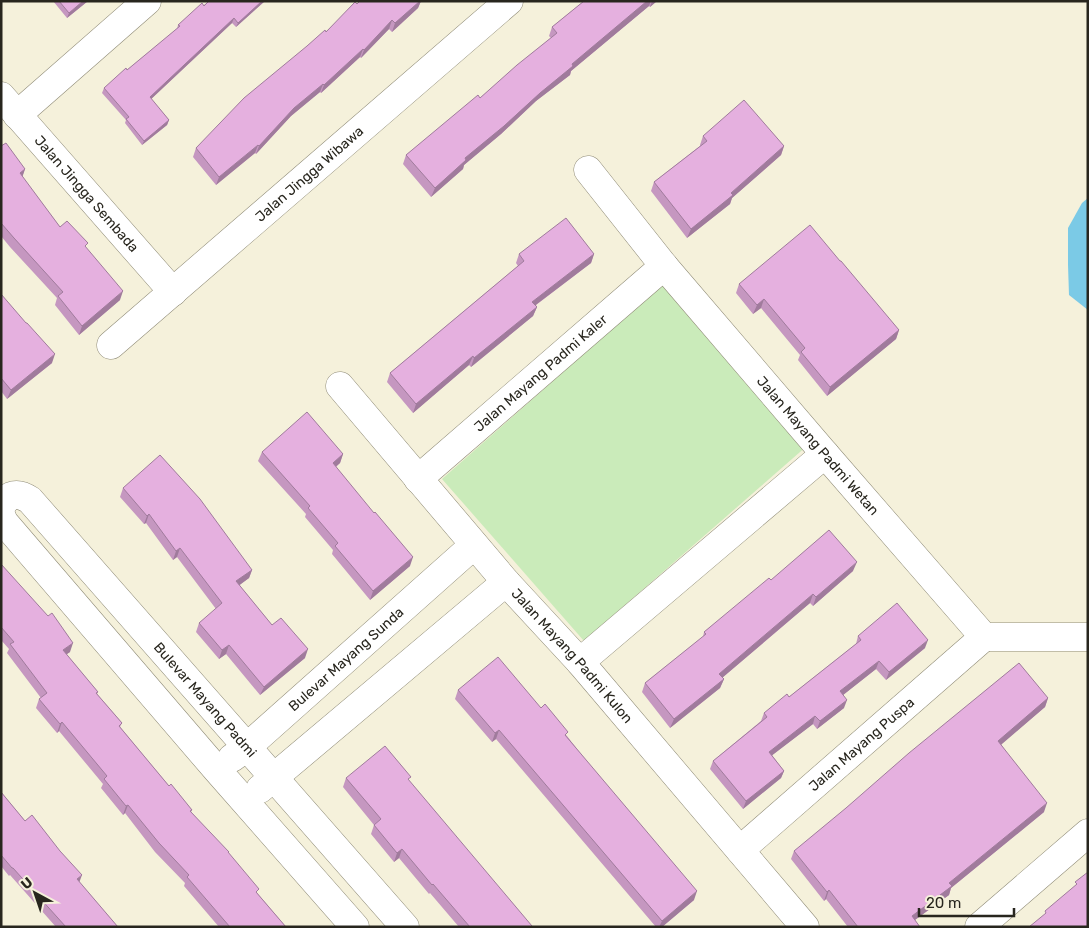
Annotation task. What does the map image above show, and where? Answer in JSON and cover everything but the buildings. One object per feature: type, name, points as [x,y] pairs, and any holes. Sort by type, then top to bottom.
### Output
[{"type":"street","points":[[9,105],[147,1]]},
{"type":"street","name":"Jalan Jingga Wibawa","points":[[111,345],[509,1]]},
{"type":"street","name":"Jalan Jingga Sembada","points":[[9,105],[172,292]]},
{"type":"street","name":"Jalan Mayang Padmi Wetan","points":[[588,170],[664,266],[984,638]]},
{"type":"street","name":"Jalan Mayang Padmi Kaler","points":[[418,479],[664,266]]},
{"type":"street","name":"Jalan Mayang Padmi Kulon","points":[[340,386],[506,582],[580,662],[805,927]]},
{"type":"street","points":[[580,662],[825,454]]},
{"type":"street","name":"Bulevar Mayang Padmi","points":[[1,507],[6,498],[14,494],[23,495],[30,500],[405,927]]},
{"type":"street","points":[[1,515],[4,522],[217,770],[355,927]]},
{"type":"street","name":"Bulevar Mayang Sunda","points":[[217,770],[247,747],[474,544]]},
{"type":"street","points":[[246,803],[274,777],[506,582]]},
{"type":"street","points":[[984,638],[1088,637]]},
{"type":"street","name":"Jalan Mayang Puspa","points":[[740,850],[984,638]]},
{"type":"street","points":[[978,927],[1088,832]]},
{"type":"green space","points":[[665,282],[808,445],[584,641],[442,479]]},
{"type":"water","points":[[1088,198],[1088,310],[1069,295],[1068,228],[1082,203]]}]
